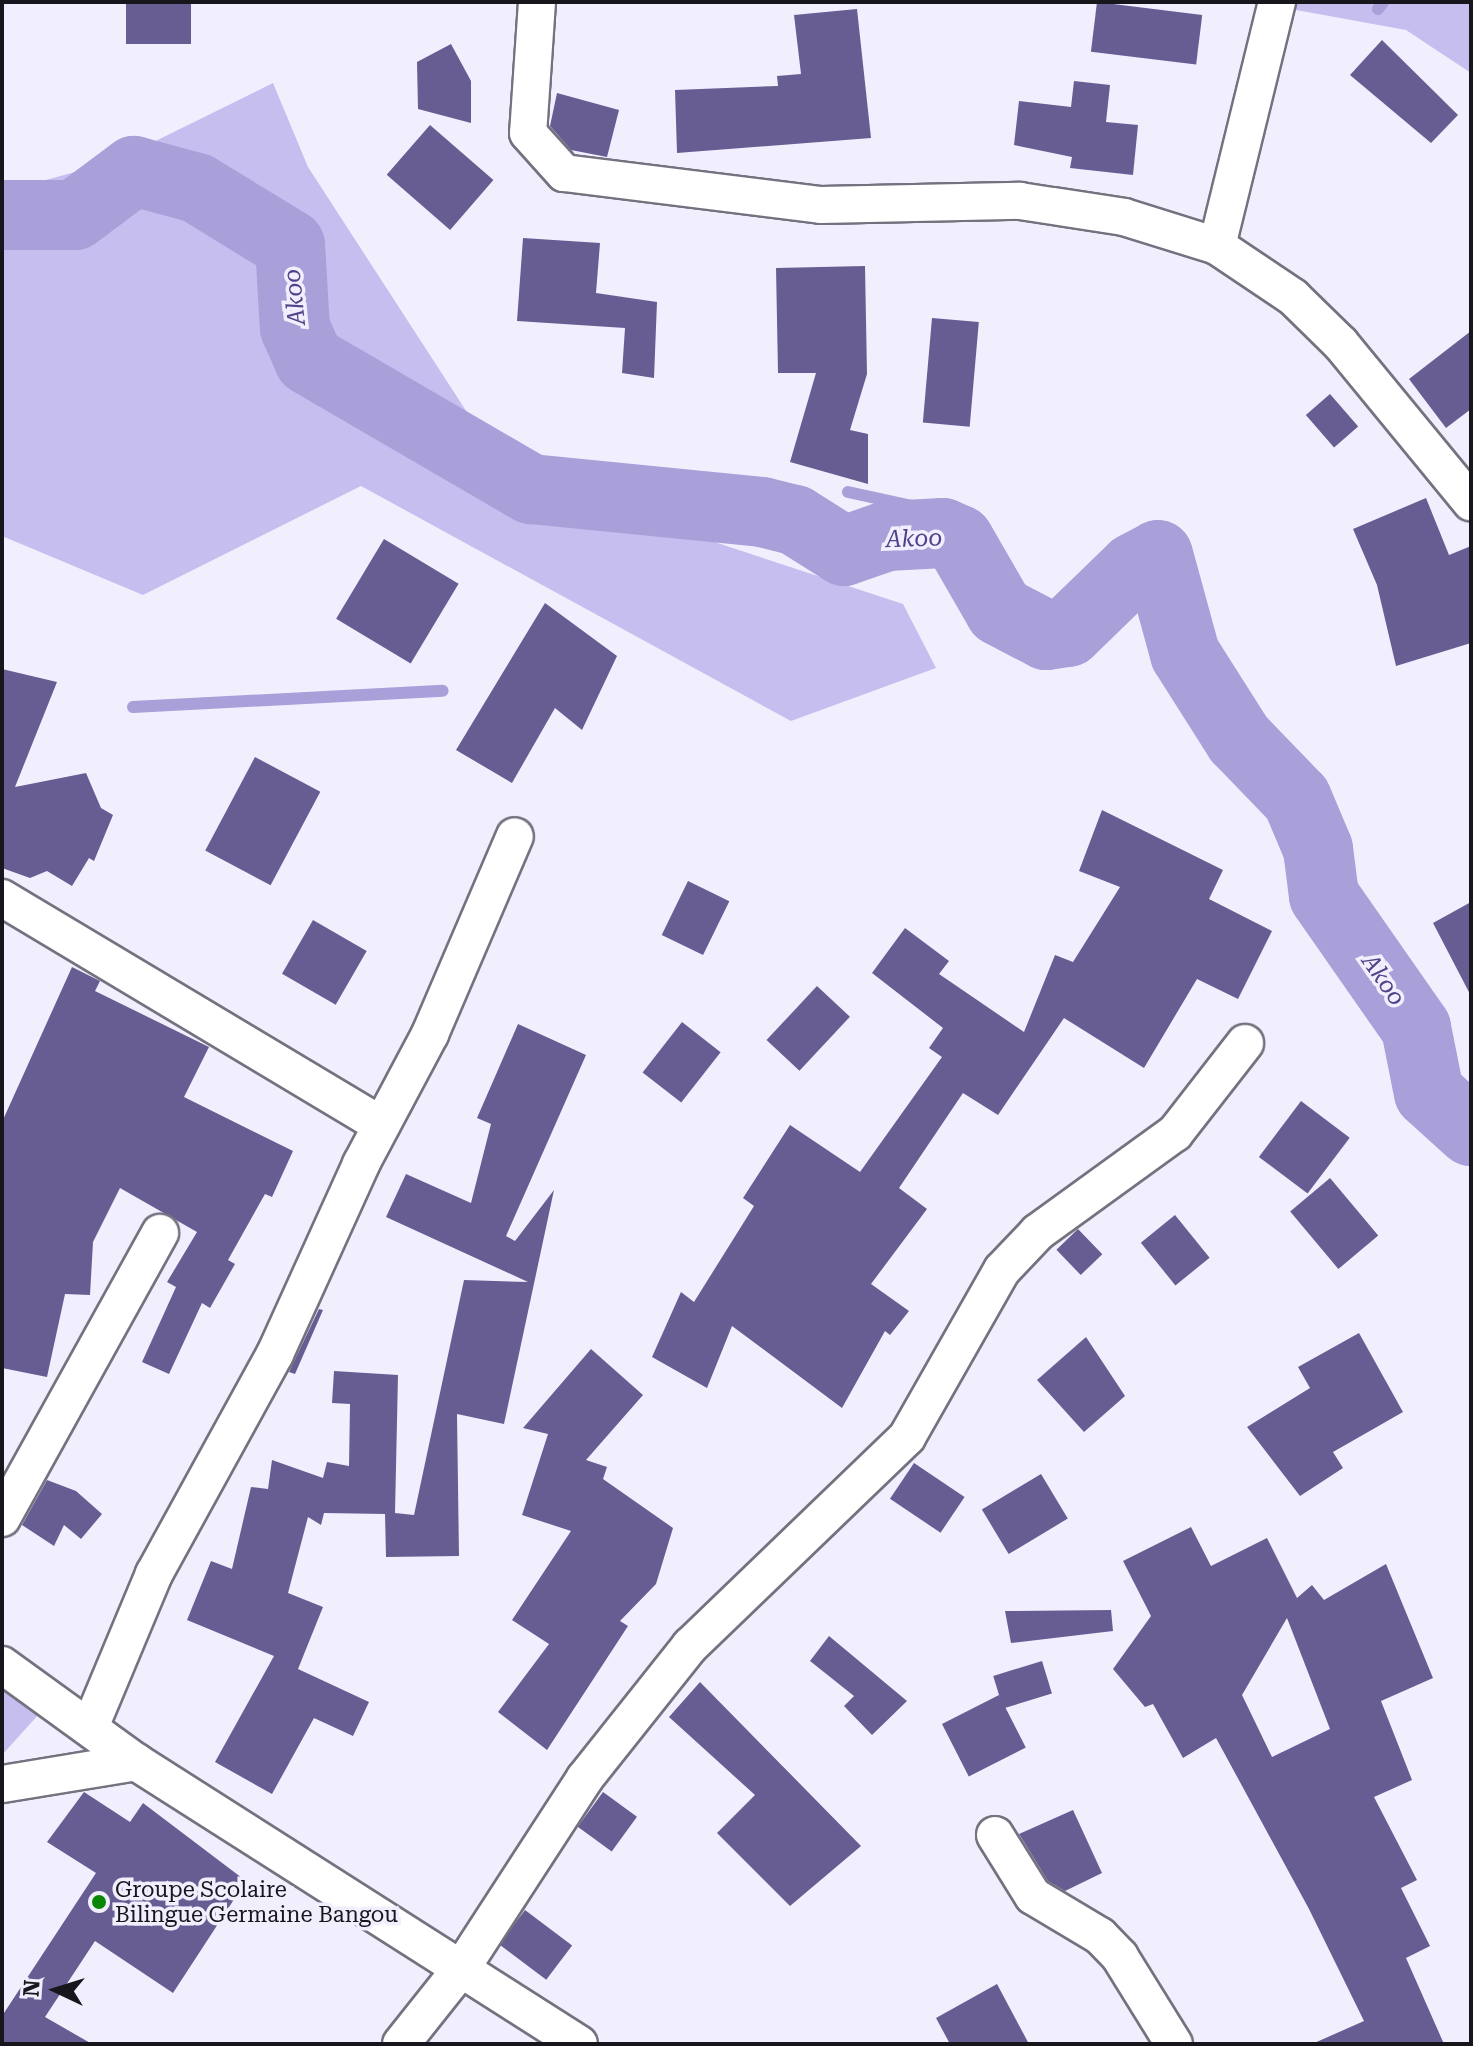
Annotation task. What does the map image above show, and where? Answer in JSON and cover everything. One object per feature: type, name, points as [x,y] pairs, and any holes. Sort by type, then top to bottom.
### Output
[{"type":"street","points":[[537,2],[528,133],[564,173],[821,205],[1020,201],[1124,217],[1217,246],[1293,297],[1351,354],[1471,502]]},
{"type":"street","points":[[1217,246],[1277,2]]},
{"type":"street","points":[[90,1727],[154,1574],[275,1354],[381,1125],[430,1034],[515,836]]},
{"type":"street","points":[[2,898],[381,1125]]},
{"type":"street","points":[[401,2044],[463,1966],[585,1778],[690,1646],[907,1437],[1002,1270],[1038,1232],[1175,1133],[1245,1043]]},
{"type":"street","points":[[2,1518],[160,1233]]},
{"type":"street","points":[[2,1665],[136,1762],[463,1966],[579,2044]]},
{"type":"street","points":[[2,1784],[136,1762]]},
{"type":"street","points":[[995,1835],[1033,1896],[1100,1936],[1120,1957],[1174,2044]]},
{"type":"shaded area","points":[[1252,2],[1471,2],[1471,73],[1406,30]]},
{"type":"shaded area","points":[[273,83],[308,167],[507,474],[903,604],[936,668],[791,721],[361,486],[143,595],[2,536],[2,192],[115,161]]},
{"type":"shaded area","points":[[2,1661],[48,1704],[2,1755]]},
{"type":"building","points":[[126,2],[191,2],[191,44],[126,44]]},
{"type":"building","points":[[1097,2],[1202,15],[1196,65],[1091,52]]},
{"type":"building","points":[[857,9],[871,138],[677,153],[675,90],[778,86],[777,76],[801,74],[794,15]]},
{"type":"building","points":[[1382,40],[1458,115],[1431,143],[1350,75]]},
{"type":"building","points":[[451,44],[471,81],[471,123],[418,109],[417,62]]},
{"type":"building","points":[[1074,81],[1110,85],[1106,122],[1138,125],[1133,175],[1070,168],[1072,157],[1014,145],[1019,101],[1071,107]]},
{"type":"building","points":[[557,93],[619,110],[607,157],[571,150],[550,126]]},
{"type":"building","points":[[430,125],[493,180],[450,230],[387,175]]},
{"type":"building","points":[[523,238],[600,243],[596,293],[657,302],[654,378],[622,373],[625,328],[517,321]]},
{"type":"building","points":[[865,266],[867,374],[850,430],[868,434],[868,484],[790,462],[816,373],[778,373],[776,268]]},
{"type":"building","points":[[932,318],[979,322],[970,427],[923,423]]},
{"type":"building","points":[[1471,331],[1471,409],[1446,428],[1409,379]]},
{"type":"building","points":[[1330,394],[1358,426],[1334,447],[1306,415]]},
{"type":"building","points":[[1426,498],[1449,555],[1471,546],[1471,643],[1396,666],[1377,585],[1353,529]]},
{"type":"building","points":[[384,539],[459,584],[411,664],[336,619]]},
{"type":"building","points":[[545,603],[617,656],[582,730],[555,708],[512,783],[456,750]]},
{"type":"building","points":[[2,669],[57,682],[15,787],[86,773],[101,808],[113,815],[94,861],[89,858],[72,886],[47,871],[30,878],[2,868]]},
{"type":"building","points":[[255,757],[320,792],[271,885],[205,851]]},
{"type":"building","points":[[1102,810],[1223,870],[1209,899],[1272,931],[1238,999],[1197,979],[1144,1068],[1064,1018],[998,1115],[963,1093],[899,1188],[927,1209],[871,1284],[909,1311],[890,1335],[885,1331],[842,1408],[732,1326],[707,1388],[652,1357],[681,1292],[694,1302],[754,1206],[743,1198],[790,1125],[860,1172],[942,1057],[929,1048],[943,1028],[872,973],[905,928],[949,961],[939,974],[1024,1032],[1055,955],[1073,962],[1120,887],[1079,871]]},
{"type":"building","points":[[688,881],[729,901],[703,955],[662,935]]},
{"type":"building","points":[[1471,902],[1471,996],[1433,923]]},
{"type":"building","points":[[313,920],[367,951],[336,1005],[282,974]]},
{"type":"building","points":[[72,967],[100,981],[95,991],[209,1047],[184,1097],[293,1151],[272,1197],[265,1194],[228,1260],[235,1264],[210,1308],[202,1303],[169,1374],[142,1362],[176,1287],[167,1282],[197,1232],[120,1188],[93,1242],[90,1295],[65,1294],[47,1377],[2,1368],[2,1122]]},
{"type":"building","points":[[817,986],[850,1017],[799,1071],[767,1040]]},
{"type":"building","points":[[682,1022],[721,1052],[681,1103],[643,1072]]},
{"type":"building","points":[[518,1024],[586,1055],[506,1236],[515,1241],[554,1190],[504,1424],[457,1414],[459,1556],[386,1557],[385,1514],[324,1513],[321,1525],[308,1517],[288,1593],[323,1607],[298,1669],[369,1702],[353,1736],[314,1718],[272,1794],[215,1762],[274,1656],[187,1620],[211,1561],[232,1569],[251,1487],[268,1489],[272,1460],[323,1478],[327,1462],[349,1466],[350,1404],[332,1403],[334,1371],[398,1375],[395,1513],[414,1515],[464,1280],[528,1282],[386,1217],[406,1174],[471,1203],[491,1124],[477,1118]]},
{"type":"building","points":[[1301,1101],[1350,1138],[1308,1194],[1259,1157]]},
{"type":"building","points":[[1330,1178],[1378,1235],[1338,1269],[1290,1211]]},
{"type":"building","points":[[1175,1215],[1210,1258],[1175,1285],[1141,1243]]},
{"type":"building","points":[[1078,1229],[1102,1254],[1081,1275],[1056,1250]]},
{"type":"building","points":[[319,1309],[323,1310],[295,1374],[289,1372]]},
{"type":"building","points":[[1359,1333],[1403,1412],[1333,1452],[1343,1468],[1300,1496],[1247,1427],[1310,1388],[1298,1367]]},
{"type":"building","points":[[1086,1337],[1125,1396],[1084,1432],[1037,1380]]},
{"type":"building","points":[[591,1349],[643,1395],[586,1460],[607,1467],[603,1479],[673,1528],[656,1584],[620,1621],[628,1626],[547,1750],[498,1712],[549,1644],[512,1620],[571,1531],[522,1515],[548,1434],[523,1428]]},
{"type":"building","points":[[914,1463],[965,1497],[941,1533],[890,1499]]},
{"type":"building","points":[[1041,1474],[1068,1519],[1009,1554],[982,1510]]},
{"type":"building","points":[[47,1480],[76,1491],[102,1514],[81,1539],[64,1525],[54,1546],[22,1525]]},
{"type":"building","points":[[1191,1527],[1211,1566],[1267,1538],[1297,1598],[1312,1585],[1324,1600],[1386,1564],[1433,1678],[1381,1701],[1412,1780],[1374,1797],[1417,1880],[1401,1888],[1430,1946],[1406,1958],[1444,2044],[1312,2044],[1364,2021],[1309,1909],[1216,1738],[1183,1758],[1153,1704],[1145,1707],[1113,1669],[1151,1616],[1123,1561]],"holes":[[[1287,1618],[1330,1729],[1272,1757],[1242,1695]]]},
{"type":"building","points":[[1111,1610],[1113,1631],[1011,1643],[1005,1611]]},
{"type":"building","points":[[829,1636],[907,1701],[872,1735],[844,1706],[854,1696],[810,1661]]},
{"type":"building","points":[[1042,1661],[1052,1694],[1003,1708],[993,1676]]},
{"type":"building","points":[[700,1682],[861,1846],[790,1906],[717,1833],[755,1795],[669,1717]]},
{"type":"building","points":[[999,1695],[1026,1748],[969,1777],[942,1724]]},
{"type":"building","points":[[84,1792],[130,1822],[143,1803],[246,1881],[173,1993],[95,1941],[45,2017],[92,2044],[2,2044],[2,2016],[96,1873],[47,1842]]},
{"type":"building","points":[[603,1792],[637,1817],[612,1851],[578,1827]]},
{"type":"building","points":[[1073,1810],[1102,1873],[1065,1891],[1048,1881],[1019,1834]]},
{"type":"building","points":[[525,1910],[572,1946],[546,1980],[499,1944]]},
{"type":"building","points":[[997,1984],[1029,2044],[950,2044],[936,2018]]},
{"type":"waterway","points":[[1378,9],[1383,2]]},
{"type":"waterway","name":"Akoo","points":[[2,215],[75,215],[134,171],[197,188],[290,245],[295,328],[309,360],[531,489],[762,512],[795,520],[844,551],[887,536],[943,533],[959,540],[1000,611],[1046,635],[1068,632],[1134,568],[1158,555],[1185,654],[1239,739],[1297,799],[1318,849],[1324,896],[1416,1028],[1429,1093],[1471,1131]]},
{"type":"waterway","points":[[848,492],[940,512],[943,533]]},
{"type":"waterway","points":[[133,707],[443,691]]},
{"type":"place","name":"Groupe Scolaire Bilingue Germaine Bangou","points":[[99,1902]]}]
